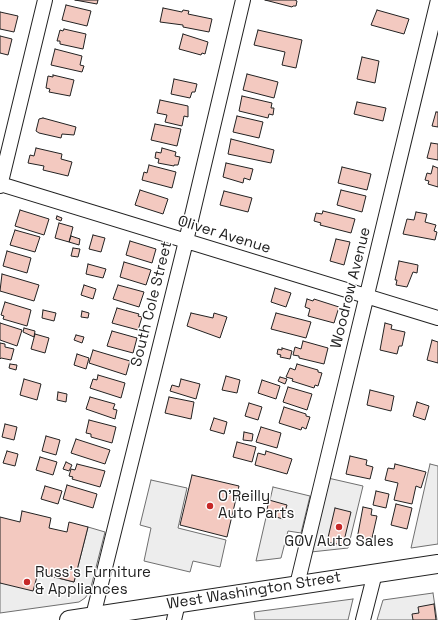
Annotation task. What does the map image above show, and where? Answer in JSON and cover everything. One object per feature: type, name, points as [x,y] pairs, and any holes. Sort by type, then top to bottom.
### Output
[{"type":"main road","name":"West Washington Street","points":[[70,620],[93,616],[176,612],[297,585],[438,564]]},
{"type":"street","points":[[0,184],[45,0]]},
{"type":"street","name":"South Cole Street","points":[[93,616],[186,241],[242,0]]},
{"type":"street","name":"Woodrow Avenue","points":[[297,585],[438,0]]},
{"type":"street","name":"Oliver Avenue","points":[[0,184],[438,318]]},
{"type":"street","points":[[363,620],[375,573]]},
{"type":"shaded area","points":[[430,464],[438,466],[438,544],[411,548]]},
{"type":"shaded area","points":[[328,478],[363,486],[348,548],[311,552]]},
{"type":"shaded area","points":[[151,480],[187,488],[178,528],[226,540],[220,567],[193,561],[190,572],[144,561],[151,528],[140,525]]},
{"type":"shaded area","points":[[273,487],[310,496],[301,533],[288,531],[281,558],[256,561]]},
{"type":"shaded area","points":[[88,527],[105,532],[90,591],[85,598],[79,602],[0,613],[0,583],[38,573],[74,582]]},
{"type":"shaded area","points":[[433,593],[437,620],[377,620],[383,600]]},
{"type":"shaded area","points":[[353,599],[348,620],[255,620],[254,612]]},
{"type":"building","points":[[75,0],[98,0],[97,4]]},
{"type":"building","points":[[265,0],[297,1],[296,6],[292,7]]},
{"type":"building","points":[[66,5],[91,11],[87,26],[62,20]]},
{"type":"building","points":[[163,8],[182,12],[183,10],[189,11],[188,14],[212,19],[209,32],[183,27],[183,25],[160,22]]},
{"type":"building","points":[[377,10],[409,19],[404,34],[371,25]]},
{"type":"building","points":[[0,12],[18,16],[14,32],[0,29]]},
{"type":"building","points":[[64,29],[86,34],[83,49],[60,44],[60,41],[57,41],[60,30],[63,31]]},
{"type":"building","points":[[258,30],[302,40],[296,68],[282,65],[285,52],[254,45]]},
{"type":"building","points":[[183,34],[208,42],[205,54],[202,53],[201,55],[179,49]]},
{"type":"building","points":[[0,36],[12,39],[8,55],[0,53]]},
{"type":"building","points":[[55,49],[82,56],[80,65],[84,66],[82,72],[51,65]]},
{"type":"building","points":[[362,57],[379,61],[375,83],[357,79]]},
{"type":"building","points":[[247,74],[278,82],[274,98],[243,90]]},
{"type":"building","points":[[53,75],[74,80],[70,96],[49,92],[50,89],[46,88],[48,76],[53,77]]},
{"type":"building","points":[[174,79],[197,84],[195,92],[192,92],[190,98],[171,94]]},
{"type":"building","points":[[242,96],[272,103],[271,108],[274,108],[273,115],[269,114],[268,118],[239,111]]},
{"type":"building","points":[[160,100],[188,106],[188,117],[184,116],[182,126],[165,122],[167,115],[157,113]]},
{"type":"building","points":[[357,102],[386,108],[383,121],[354,114]]},
{"type":"building","points":[[436,112],[438,112],[438,127],[432,126]]},
{"type":"building","points":[[237,116],[263,122],[259,138],[233,132]]},
{"type":"building","points":[[43,118],[76,127],[74,135],[62,134],[61,138],[39,133],[36,131],[39,119]]},
{"type":"building","points":[[155,124],[181,129],[177,146],[151,140]]},
{"type":"building","points":[[231,139],[274,150],[271,163],[228,154]]},
{"type":"building","points":[[431,143],[438,144],[438,160],[427,158]]},
{"type":"building","points":[[36,148],[62,154],[61,159],[72,162],[68,176],[43,170],[44,166],[28,163],[30,155],[34,156]]},
{"type":"building","points":[[162,148],[176,152],[175,156],[180,157],[178,165],[174,166],[158,163],[159,159],[155,158],[156,152],[161,153]]},
{"type":"building","points":[[226,163],[253,169],[250,180],[244,178],[243,183],[223,177]]},
{"type":"building","points":[[149,165],[176,172],[172,188],[142,180],[144,172],[147,173]]},
{"type":"building","points":[[433,166],[438,168],[438,187],[428,184],[429,181],[425,180],[427,173],[431,174]]},
{"type":"building","points":[[342,167],[371,174],[367,190],[338,183]]},
{"type":"building","points":[[140,190],[168,199],[163,214],[135,205]]},
{"type":"building","points":[[341,190],[366,196],[362,212],[337,205]]},
{"type":"building","points":[[224,191],[252,198],[248,212],[220,205]]},
{"type":"building","points":[[20,210],[49,219],[44,235],[15,226]]},
{"type":"building","points":[[323,211],[355,219],[351,233],[320,225],[321,223],[314,221],[316,213],[322,214]]},
{"type":"building","points":[[416,212],[427,214],[425,222],[436,225],[434,231],[437,232],[435,240],[403,234],[407,219],[414,220]]},
{"type":"building","points":[[57,216],[62,218],[61,221],[56,219]]},
{"type":"building","points":[[59,223],[73,227],[69,242],[55,238]]},
{"type":"building","points":[[15,230],[40,237],[35,252],[10,245]]},
{"type":"building","points":[[93,235],[105,238],[101,252],[89,249]]},
{"type":"building","points":[[71,236],[80,239],[79,245],[69,242]]},
{"type":"building","points":[[336,239],[350,242],[344,265],[330,261]]},
{"type":"building","points":[[130,241],[156,249],[152,263],[126,255]]},
{"type":"building","points":[[73,248],[80,249],[78,257],[71,256]]},
{"type":"building","points":[[7,251],[31,258],[27,273],[3,266]]},
{"type":"building","points":[[399,261],[418,265],[417,273],[413,272],[407,287],[396,285],[397,280],[395,280]]},
{"type":"building","points":[[124,262],[151,270],[146,285],[120,277]]},
{"type":"building","points":[[88,264],[106,269],[103,278],[86,274]]},
{"type":"building","points":[[2,274],[39,285],[34,301],[0,291]]},
{"type":"building","points":[[84,285],[96,289],[93,299],[81,295]]},
{"type":"building","points":[[118,285],[144,292],[139,307],[113,299]]},
{"type":"building","points":[[275,288],[291,293],[286,307],[271,302]]},
{"type":"building","points":[[307,299],[313,301],[314,299],[339,307],[334,323],[308,316],[310,309],[305,307]]},
{"type":"building","points":[[5,302],[31,310],[27,326],[3,319],[4,316],[1,315]]},
{"type":"building","points":[[117,308],[139,314],[138,316],[142,317],[138,330],[112,323]]},
{"type":"building","points":[[43,310],[56,313],[54,321],[42,318]]},
{"type":"building","points":[[82,311],[89,313],[88,318],[81,317]]},
{"type":"building","points":[[191,313],[213,318],[214,313],[227,317],[220,338],[187,326]]},
{"type":"building","points":[[276,313],[311,322],[306,338],[271,329]]},
{"type":"building","points":[[0,323],[22,330],[17,346],[0,340]]},
{"type":"building","points":[[385,323],[392,325],[391,329],[405,332],[402,346],[399,346],[397,354],[380,350]]},
{"type":"building","points":[[24,328],[35,331],[34,337],[23,332]]},
{"type":"building","points":[[112,331],[137,338],[133,353],[107,346]]},
{"type":"building","points":[[35,334],[49,338],[45,353],[31,349]]},
{"type":"building","points":[[76,335],[84,337],[82,343],[74,340]]},
{"type":"building","points":[[432,340],[438,342],[438,363],[427,360]]},
{"type":"building","points":[[303,341],[328,348],[324,364],[299,358],[299,356],[293,355],[295,347],[301,349]]},
{"type":"building","points":[[0,343],[5,344],[5,347],[14,349],[11,360],[0,359]]},
{"type":"building","points":[[282,348],[292,351],[290,359],[280,357],[281,355],[277,354],[278,349],[282,350]]},
{"type":"building","points":[[93,350],[130,361],[126,375],[89,363]]},
{"type":"building","points":[[77,354],[89,358],[86,369],[74,365]]},
{"type":"building","points":[[10,364],[17,365],[16,370],[9,368]]},
{"type":"building","points":[[297,364],[318,370],[318,372],[322,373],[318,386],[315,385],[314,388],[292,381],[293,379],[286,377],[290,368],[295,370]]},
{"type":"building","points":[[98,375],[125,383],[121,398],[90,388],[93,379],[97,380]]},
{"type":"building","points":[[226,376],[240,380],[237,393],[222,390]]},
{"type":"building","points":[[280,377],[287,379],[285,384],[278,381]]},
{"type":"building","points":[[24,379],[41,384],[37,400],[20,395]]},
{"type":"building","points":[[181,379],[200,384],[196,399],[170,391],[172,385],[179,387]]},
{"type":"building","points":[[262,380],[280,386],[276,399],[258,393]]},
{"type":"building","points":[[288,387],[312,394],[307,410],[283,402]]},
{"type":"building","points":[[370,390],[394,396],[391,411],[367,405]]},
{"type":"building","points":[[58,392],[67,394],[66,402],[57,400]]},
{"type":"building","points":[[90,397],[115,404],[113,409],[117,410],[115,419],[86,409]]},
{"type":"building","points":[[169,397],[194,402],[191,419],[165,413]]},
{"type":"building","points":[[417,402],[429,406],[425,420],[413,416]]},
{"type":"building","points":[[249,403],[262,407],[258,420],[245,416]]},
{"type":"building","points":[[284,407],[306,414],[306,416],[310,417],[306,429],[302,427],[301,430],[279,423]]},
{"type":"building","points":[[214,418],[227,422],[224,434],[210,430]]},
{"type":"building","points":[[89,420],[116,427],[112,443],[91,437],[91,434],[86,433]]},
{"type":"building","points":[[5,424],[17,427],[14,440],[2,437]]},
{"type":"building","points":[[261,427],[281,433],[277,448],[256,442]]},
{"type":"building","points":[[244,432],[253,434],[252,441],[243,440]]},
{"type":"building","points":[[46,436],[60,440],[56,455],[42,451]]},
{"type":"building","points":[[76,439],[110,450],[105,464],[71,453]]},
{"type":"building","points":[[237,442],[256,447],[252,462],[233,457]]},
{"type":"building","points":[[7,451],[18,454],[15,466],[3,463]]},
{"type":"building","points":[[266,451],[292,459],[287,474],[255,465],[258,453],[265,455]]},
{"type":"building","points":[[350,456],[367,460],[366,465],[373,467],[370,479],[346,474]]},
{"type":"building","points":[[40,457],[57,462],[53,475],[36,470]]},
{"type":"building","points":[[66,462],[72,465],[69,471],[63,469]]},
{"type":"building","points":[[77,464],[105,471],[100,487],[72,479],[73,477],[69,476],[71,469],[75,470]]},
{"type":"building","points":[[395,464],[426,472],[421,488],[416,486],[412,504],[394,500],[398,483],[385,480],[388,468],[394,469]]},
{"type":"building","name":"O'Reilly Auto Parts","points":[[192,475],[239,486],[227,537],[180,525]]},
{"type":"building","points":[[67,485],[97,494],[93,508],[63,499]]},
{"type":"building","points":[[45,486],[62,491],[58,504],[41,499]]},
{"type":"building","points":[[376,491],[389,494],[386,508],[373,505]]},
{"type":"building","points":[[269,500],[287,505],[283,519],[266,514]]},
{"type":"building","points":[[396,504],[412,508],[407,529],[391,525]]},
{"type":"building","points":[[363,507],[372,509],[371,515],[377,516],[372,538],[370,537],[369,542],[357,539]]},
{"type":"building","name":"GOV Auto Sales","points":[[335,508],[351,512],[343,545],[327,542]]},
{"type":"building","points":[[22,511],[51,518],[49,528],[67,532],[69,522],[88,527],[74,582],[38,573],[33,591],[0,583],[0,517],[20,522]]},
{"type":"building","points":[[434,604],[436,620],[413,620],[412,614],[419,613],[418,607]]},
{"type":"place","name":"O'Reilly Auto Parts","points":[[210,506]]},
{"type":"place","name":"GOV Auto Sales","points":[[339,527]]},
{"type":"place","name":"Russ's Furniture & Appliances","points":[[27,582]]}]
